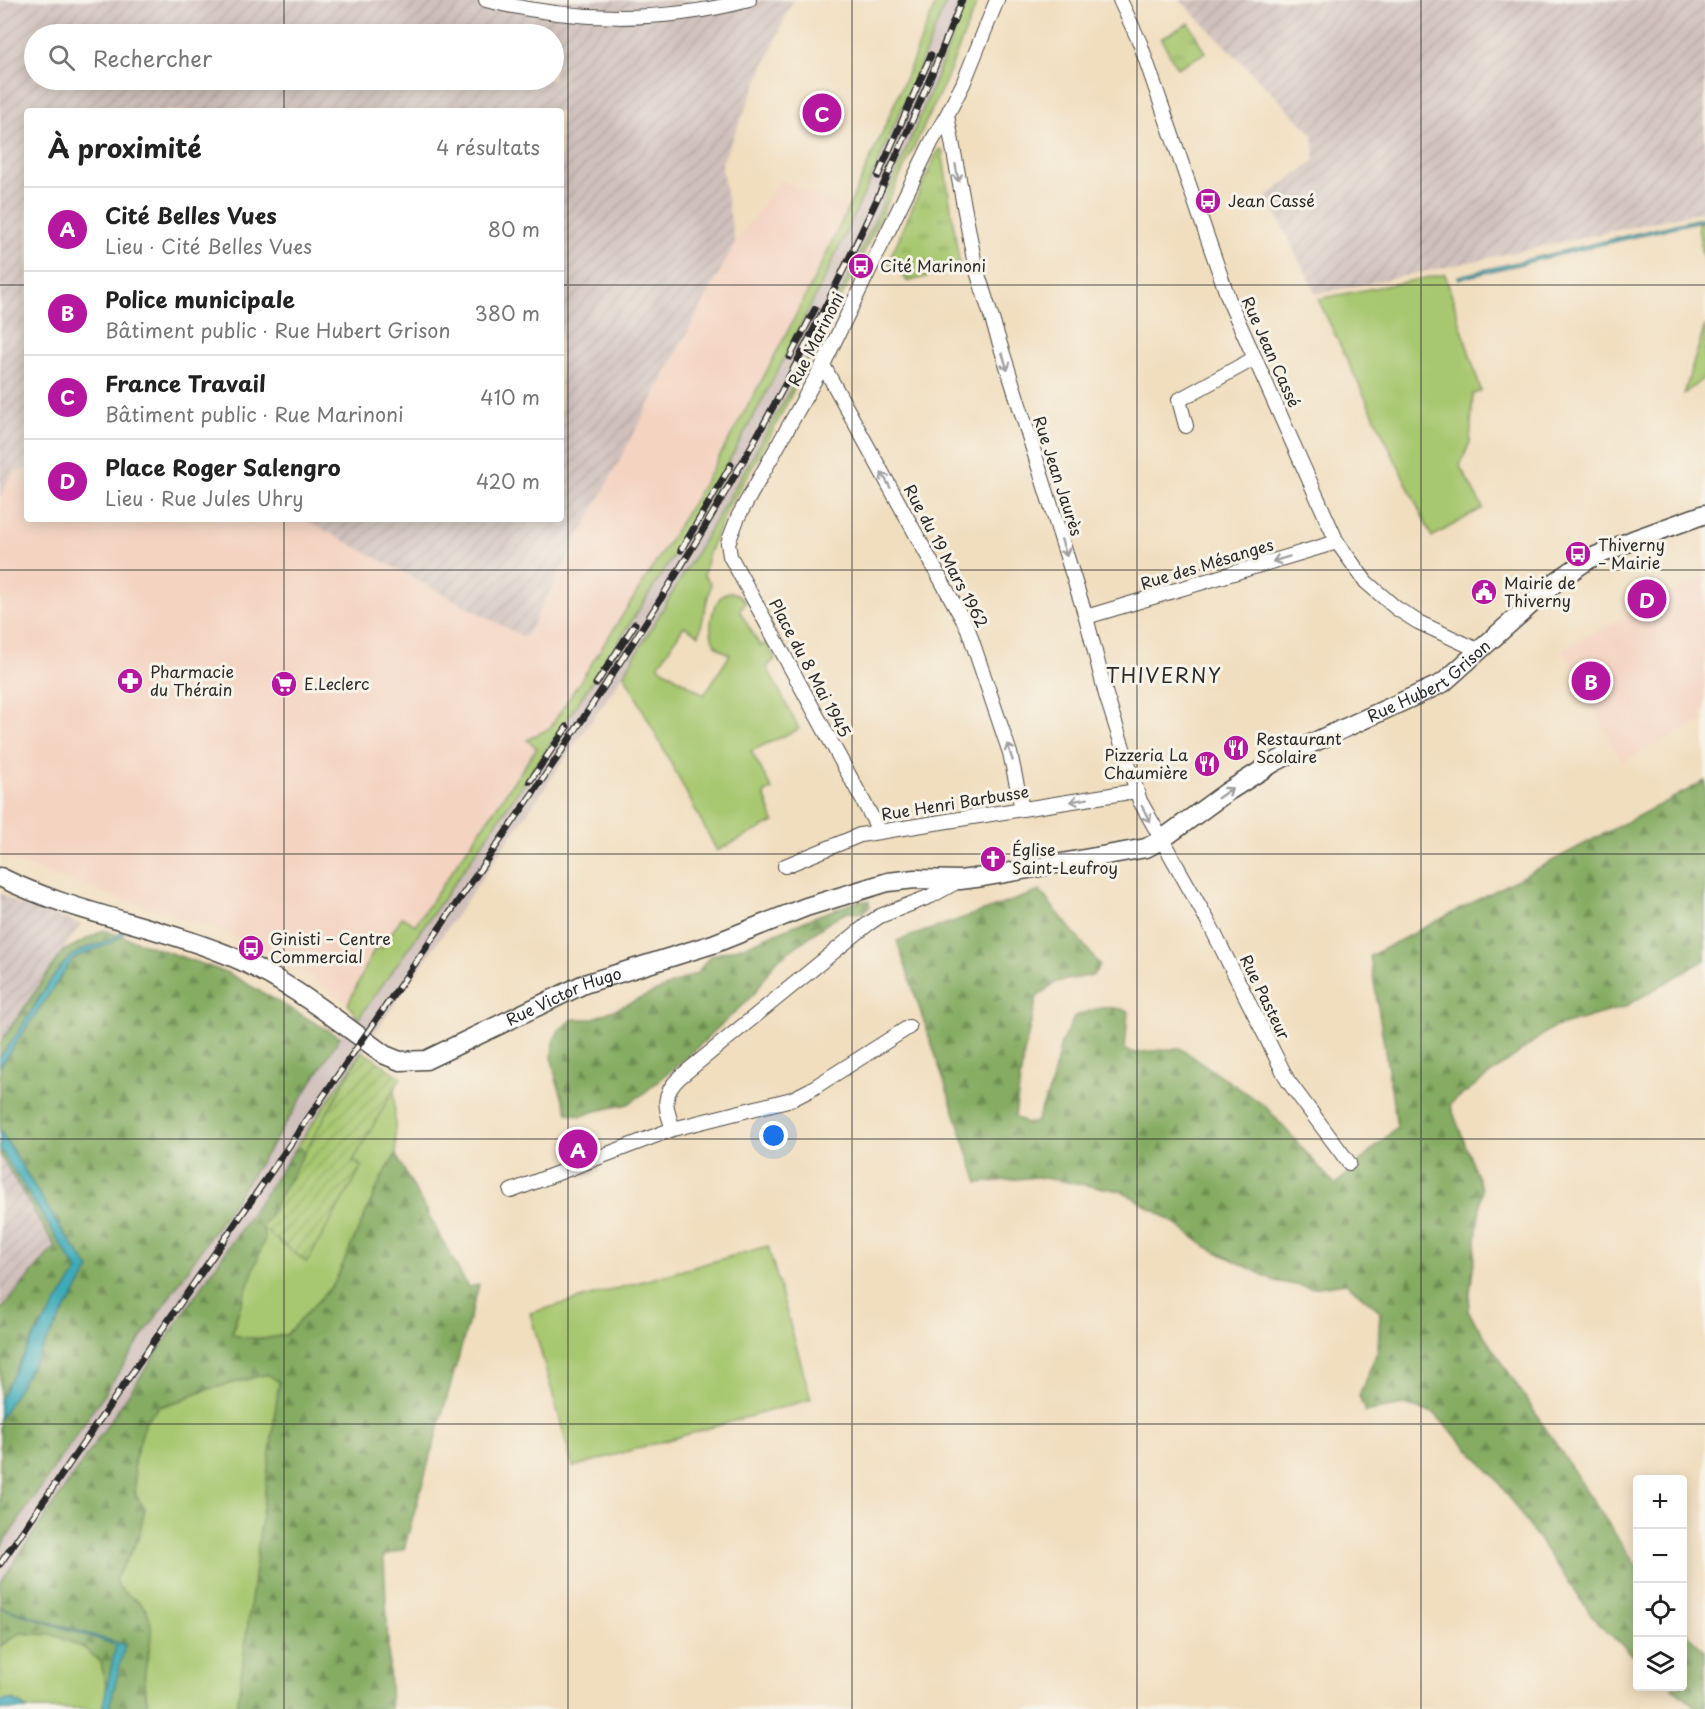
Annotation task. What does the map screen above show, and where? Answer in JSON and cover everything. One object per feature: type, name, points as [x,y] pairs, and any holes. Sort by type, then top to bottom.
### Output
[{"type":"street","points":[[486,0],[560,15],[607,17],[676,13],[749,0]]},
{"type":"street","name":"Rue Marinoni","points":[[738,517],[823,365],[932,141],[949,112],[997,0]]},
{"type":"street","name":"Rue Jean Cassé","points":[[1120,0],[1140,44],[1230,303],[1337,542],[1365,582],[1396,608],[1418,622],[1480,651]]},
{"type":"street","name":"Rue Jean Jaurès","points":[[949,112],[975,265],[1086,617],[1103,683],[1136,791],[1144,811],[1161,840]]},
{"type":"street","points":[[1186,426],[1179,400],[1255,358]]},
{"type":"street","name":"Rue du 19 Mars 1962","points":[[823,365],[968,629],[1010,753],[1022,809]]},
{"type":"street","name":"Rue Hubert Grison","points":[[1161,840],[1254,774],[1310,744],[1437,687],[1453,676],[1557,580],[1589,559],[1705,514]]},
{"type":"street","name":"Place du 8 Mai 1945","points":[[738,517],[728,543],[730,556],[880,832]]},
{"type":"street","name":"Rue des Mésanges","points":[[1086,617],[1337,542]]},
{"type":"street","name":"Rue Henri Barbusse","points":[[784,866],[852,838],[880,832],[1136,791]]},
{"type":"street","name":"Rue Victor Hugo","points":[[1,877],[49,897],[202,945],[236,958],[296,992],[385,1055],[408,1062],[435,1058],[584,984],[713,944],[806,907],[888,882],[915,879],[960,880],[1138,850],[1161,840]]},
{"type":"street","name":"Rue Pasteur","points":[[1161,840],[1209,923],[1288,1081],[1349,1163]]},
{"type":"street","points":[[673,1129],[666,1102],[669,1089],[680,1077],[868,924],[880,916],[931,896],[960,880]]},
{"type":"street","points":[[511,1191],[673,1129],[800,1096],[909,1027]]},
{"type":"shaded area","points":[[0,0],[793,0],[721,165],[735,243],[525,638],[310,522],[564,522],[564,108],[24,108],[24,469],[14,473],[0,497]]},
{"type":"shaded area","points":[[937,0],[973,0],[933,104],[852,277],[764,448],[698,550],[624,674],[362,1051],[0,1583],[0,1548],[274,1142],[349,1020],[600,653],[708,477],[808,292],[917,51]]},
{"type":"shaded area","points":[[1180,0],[1705,0],[1705,211],[1316,294],[1267,196],[1315,160],[1313,135]]},
{"type":"shaded area","points":[[780,180],[848,207],[808,292],[756,390],[669,542],[600,653],[393,956],[376,947],[348,1004],[294,965],[245,940],[48,874],[0,855],[0,497],[14,473],[24,469],[24,522],[136,522],[142,525],[144,522],[310,522],[525,638],[735,243]]},
{"type":"shaded area","points":[[1705,576],[1705,710],[1700,712],[1703,721],[1622,762],[1563,649]]},
{"type":"shaded area","points":[[0,893],[20,904],[81,924],[0,1043]]},
{"type":"shaded area","points":[[0,1155],[56,1246],[4,1307],[0,1304]]},
{"type":"green space","points":[[937,0],[947,0],[888,141],[790,348],[717,482],[678,548],[562,727],[358,1019],[348,1004],[376,946],[381,949],[402,917],[415,925],[537,748],[527,740],[550,728],[650,573],[740,420],[802,303],[860,183]]},
{"type":"green space","points":[[966,0],[978,0],[946,80],[852,277],[764,448],[728,508],[708,555],[704,575],[711,584],[699,635],[684,626],[658,666],[704,695],[730,655],[715,644],[711,624],[713,613],[722,596],[729,592],[737,594],[746,603],[739,610],[760,646],[767,643],[775,659],[767,667],[799,729],[751,751],[772,789],[764,794],[774,822],[717,851],[624,674],[759,445],[848,278],[890,187]]},
{"type":"green space","points":[[1189,23],[1205,53],[1177,68],[1161,38]]},
{"type":"green space","points":[[940,149],[942,150],[960,267],[908,282],[888,262],[893,264],[896,259],[891,256]]},
{"type":"green space","points":[[1705,221],[1705,265],[1698,223]]},
{"type":"green space","points":[[1445,274],[1481,391],[1473,394],[1470,442],[1460,466],[1483,508],[1432,537],[1318,299]]},
{"type":"green space","points":[[1705,325],[1705,377],[1684,394]]},
{"type":"green space","points":[[1705,781],[1705,960],[1624,1007],[1552,1028],[1450,1104],[1482,1189],[1468,1311],[1633,1561],[1633,1655],[1598,1624],[1494,1476],[1434,1413],[1403,1405],[1365,1412],[1359,1395],[1378,1350],[1380,1311],[1346,1283],[1311,1288],[1275,1281],[1207,1247],[1170,1220],[1122,1191],[1037,1177],[978,1183],[897,941],[1040,891],[1100,965],[1093,975],[1056,982],[1037,997],[1024,1053],[1015,1116],[1026,1124],[1036,1122],[1051,1086],[1061,1043],[1075,1016],[1102,1008],[1121,1009],[1128,1011],[1125,1050],[1135,1053],[1180,1048],[1265,1106],[1335,1185],[1397,1127],[1370,956]]},
{"type":"green space","points":[[860,901],[869,901],[870,907],[863,913],[848,912],[835,918],[775,962],[754,994],[687,1057],[643,1094],[628,1104],[582,1116],[568,1113],[556,1079],[552,1059],[553,1042],[559,1030],[573,1019],[591,1019],[619,1008],[697,973],[710,956],[748,945],[819,915]]},
{"type":"green space","points":[[104,930],[228,973],[340,1037],[274,1142],[0,1548],[0,1308],[4,1307],[55,1246],[0,1155],[0,1043],[63,951]]},
{"type":"green space","points":[[362,1051],[304,1154],[294,1151]]},
{"type":"green space","points":[[362,1051],[401,1077],[353,1161],[362,1167],[307,1262],[262,1228]]},
{"type":"green space","points":[[394,1088],[396,1155],[382,1177],[334,1284],[286,1335],[263,1339],[232,1334],[262,1228],[306,1262],[362,1166],[353,1161]]},
{"type":"green space","points":[[301,1148],[304,1154],[262,1228],[265,1238],[232,1334],[263,1339],[286,1335],[334,1284],[382,1177],[396,1155],[468,1287],[479,1285],[404,1549],[384,1556],[391,1709],[237,1709],[279,1382],[267,1374],[198,1392],[180,1401],[159,1407],[146,1420],[134,1461],[135,1494],[145,1509],[138,1540],[115,1579],[122,1591],[142,1605],[151,1623],[145,1676],[148,1709],[111,1709],[101,1662],[84,1648],[54,1635],[20,1633],[0,1646],[0,1583],[294,1151]]},
{"type":"green space","points":[[768,1246],[811,1399],[573,1467],[530,1313]]},
{"type":"green space","points":[[268,1374],[280,1382],[237,1709],[148,1709],[144,1674],[150,1644],[140,1603],[119,1590],[115,1579],[138,1540],[134,1461],[146,1420],[159,1407],[180,1401],[198,1392]]},
{"type":"green space","points":[[1687,1632],[1705,1652],[1705,1709],[1698,1709],[1677,1691],[1687,1691]]},
{"type":"green space","points":[[19,1633],[54,1635],[84,1648],[101,1662],[111,1709],[28,1709],[13,1700],[0,1701],[0,1646]]},
{"type":"water","points":[[1705,217],[1705,220],[1459,279],[1458,276]]},
{"type":"water","points":[[122,931],[125,932],[114,941],[72,960],[0,1067],[0,1057],[59,969],[75,953],[111,939]]},
{"type":"water","points":[[0,1130],[57,1223],[90,1269],[0,1419],[0,1399],[32,1340],[78,1271],[0,1149]]},
{"type":"water","points":[[0,1607],[125,1645],[109,1709],[102,1709],[116,1645]]},
{"type":"water","points":[[13,1700],[28,1709],[0,1709],[0,1701]]},
{"type":"railway","points":[[0,1564],[555,761],[675,576],[749,451],[848,261],[907,132],[962,0]]},
{"type":"railway","points":[[878,176],[931,55]]},
{"type":"railway","points":[[790,357],[815,309]]},
{"type":"railway","points":[[681,550],[731,465]]},
{"type":"railway","points":[[596,684],[635,624]]},
{"type":"railway","points":[[530,781],[567,727]]},
{"type":"place","name":"France Travail","points":[[822,113]]},
{"type":"place","name":"Jean Cassé","points":[[1208,201]]},
{"type":"place","name":"Cité Marinoni","points":[[861,266]]},
{"type":"place","name":"Thiverny – Mairie","points":[[1578,554]]},
{"type":"place","name":"Mairie de Thiverny","points":[[1484,592]]},
{"type":"place","name":"Place Roger Salengro","points":[[1647,599]]},
{"type":"place","name":"Pharmacie du Thérain","points":[[130,681]]},
{"type":"place","name":"Police municipale","points":[[1591,681]]},
{"type":"place","name":"E.Leclerc","points":[[284,684]]},
{"type":"place","name":"Restaurant Scolaire","points":[[1236,748]]},
{"type":"place","name":"Pizzeria La Chaumière","points":[[1207,764]]},
{"type":"place","name":"Église Saint-Leufroy","points":[[993,859]]},
{"type":"place","name":"Ginisti – Centre Commercial","points":[[251,948]]},
{"type":"place","name":"Cité Belles Vues","points":[[578,1149]]},
{"type":"district","name":"THIVERNY","points":[[1164,676]]}]
